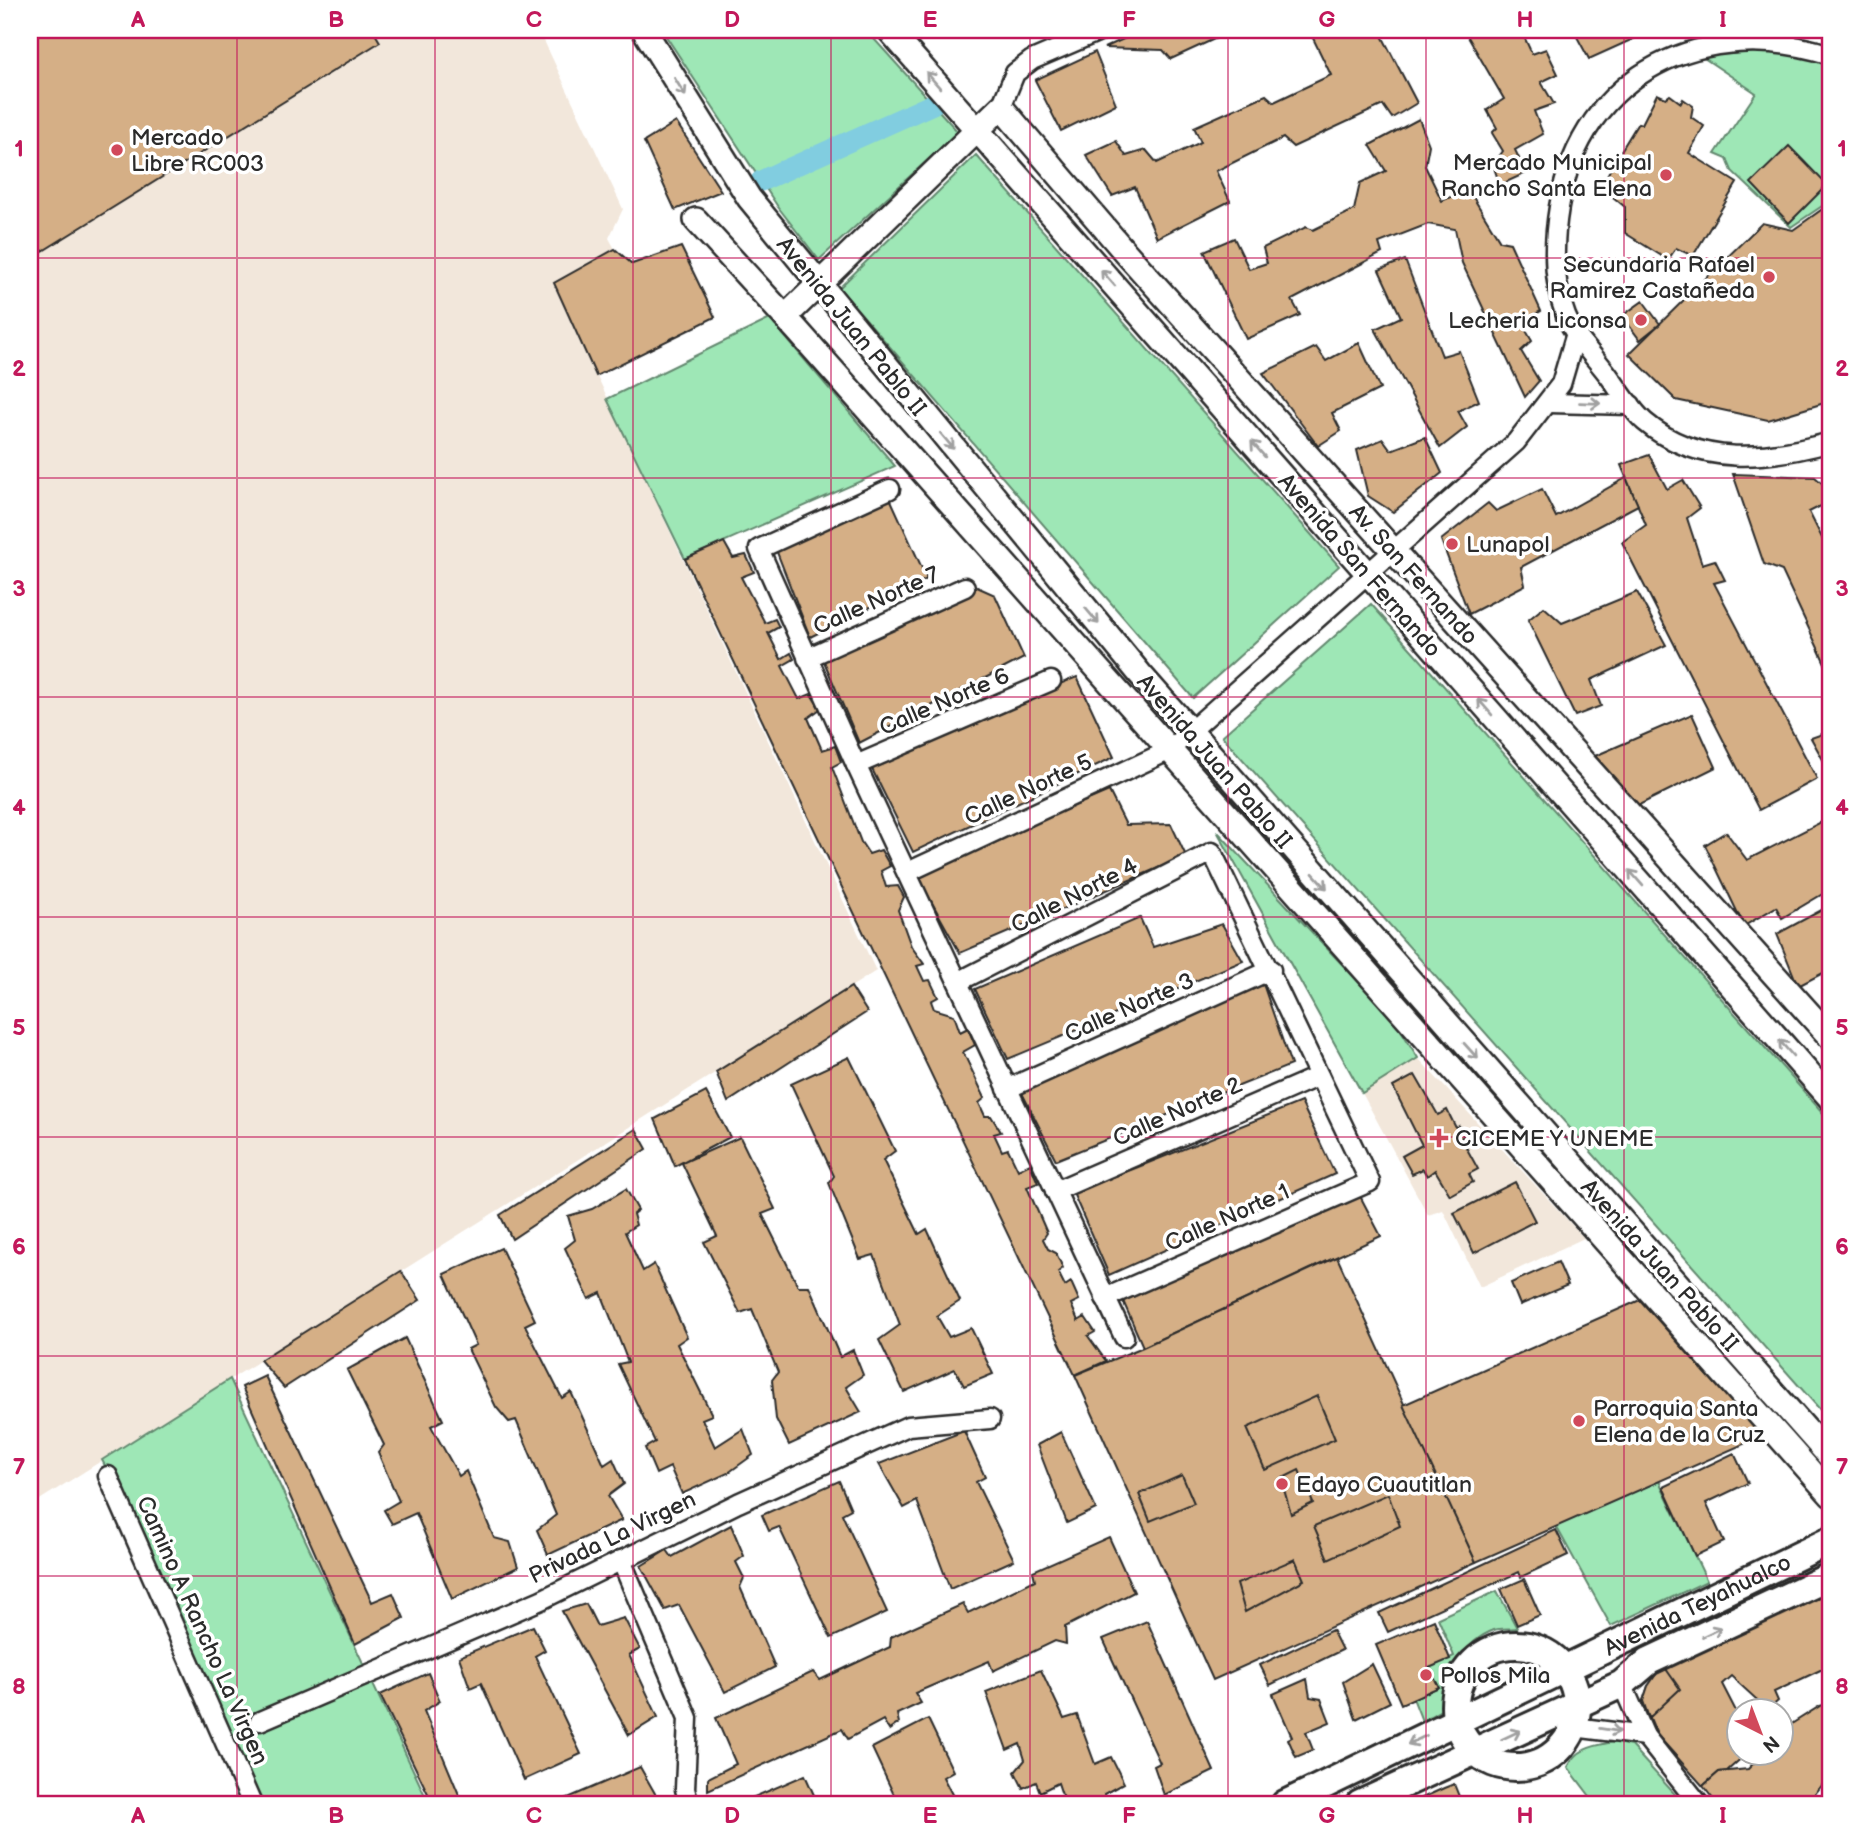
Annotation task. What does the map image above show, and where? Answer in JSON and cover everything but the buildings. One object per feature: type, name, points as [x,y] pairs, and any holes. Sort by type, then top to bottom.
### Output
[{"type":"main road","name":"Avenida Teyahualco","points":[[1285,1804],[1831,1540]]},
{"type":"main road","name":"Avenida Teyahualco","points":[[1360,1804],[1475,1752],[1576,1715],[1622,1684],[1649,1661],[1831,1576]]},
{"type":"main road","points":[[1475,1752],[1456,1721],[1455,1697],[1463,1674],[1479,1656],[1501,1646],[1525,1644],[1553,1654],[1566,1668],[1576,1691],[1576,1715]]},
{"type":"main road","name":"Avenida Teyahualco","points":[[1475,1752],[1493,1763],[1506,1766],[1534,1765],[1553,1755],[1576,1715]]},
{"type":"street","name":"Avenida Juan Pablo II","points":[[644,30],[749,198],[1188,732],[1831,1458]]},
{"type":"street","name":"Avenida San Fernando","points":[[888,30],[1831,1099]]},
{"type":"street","points":[[785,317],[1001,107],[1014,73],[1032,60],[1102,30]]},
{"type":"street","points":[[1831,55],[1799,45],[1758,40],[1717,44],[1664,62],[1634,79],[1600,109],[1565,172],[1552,246],[1567,316],[1576,333],[1645,422],[1690,448],[1726,455],[1785,455],[1831,442]]},
{"type":"street","name":"Av. San Fernando","points":[[1001,107],[1125,252],[1831,1038]]},
{"type":"street","points":[[696,220],[1831,1495]]},
{"type":"street","name":"Calle Norte 5","points":[[908,872],[1168,751],[1516,442],[1549,403],[1561,384],[1576,333]]},
{"type":"street","points":[[1549,403],[1631,405]]},
{"type":"street","points":[[890,489],[759,549],[856,765],[1125,1337]]},
{"type":"street","name":"Calle Norte 7","points":[[807,658],[965,587]]},
{"type":"street","name":"Calle Norte 6","points":[[856,765],[1051,681]]},
{"type":"street","name":"Calle Norte 4","points":[[958,982],[1212,852],[1271,970]]},
{"type":"street","points":[[1271,970],[1319,1076]]},
{"type":"street","name":"Calle Norte 3","points":[[1007,1089],[1271,970]]},
{"type":"street","name":"Calle Norte 1","points":[[1105,1298],[1370,1182],[1319,1076]]},
{"type":"street","name":"Calle Norte 2","points":[[1055,1191],[1319,1076]]},
{"type":"street","name":"Privada La Virgen","points":[[260,1721],[541,1600],[908,1426],[990,1419]]},
{"type":"street","name":"Camino A Rancho La Virgen","points":[[108,1476],[252,1804]]},
{"type":"street","points":[[621,1560],[688,1718],[685,1788],[689,1804]]},
{"type":"street","points":[[1622,1684],[1645,1736],[1699,1804]]},
{"type":"street","points":[[1576,1715],[1645,1736]]},
{"type":"shaded area","points":[[30,30],[539,30],[623,209],[609,238],[615,249],[554,284],[876,971],[30,1506]]},
{"type":"shaded area","name":"CICEME Y UNEME","points":[[1418,1058],[1584,1238],[1480,1287],[1443,1210],[1428,1215],[1362,1093]]},
{"type":"green space","points":[[662,30],[866,30],[958,132],[819,260],[778,207]]},
{"type":"green space","points":[[1758,52],[1806,56],[1831,68],[1831,200],[1791,227],[1732,171],[1727,159],[1715,154],[1756,93],[1701,56]]},
{"type":"green space","points":[[976,155],[1339,566],[1193,698],[839,288]]},
{"type":"green space","points":[[770,319],[895,466],[685,559],[607,399]]},
{"type":"green space","points":[[1371,604],[1831,1122],[1831,1422],[1222,736]]},
{"type":"green space","points":[[1217,831],[1396,1022],[1418,1058],[1362,1093]]},
{"type":"green space","points":[[230,1379],[429,1804],[255,1804],[119,1492],[102,1460]]},
{"type":"green space","points":[[1659,1481],[1707,1581],[1611,1626],[1556,1526]]},
{"type":"green space","points":[[1497,1591],[1517,1628],[1494,1630],[1474,1642],[1454,1670],[1451,1704],[1422,1721],[1413,1698],[1439,1687],[1429,1668],[1454,1656],[1438,1618]]},
{"type":"green space","points":[[1613,1742],[1631,1746],[1681,1801],[1676,1804],[1596,1804],[1568,1767],[1581,1752]]},
{"type":"waterway","points":[[782,171],[761,181],[933,104]]},
{"type":"place","name":"Mercado Libre RC003","points":[[117,150]]},
{"type":"place","name":"Mercado Municipal Rancho Santa Elena","points":[[1666,175]]},
{"type":"place","name":"Secundaria Rafael Ramirez Castañeda","points":[[1769,277]]},
{"type":"place","name":"Lecheria Liconsa","points":[[1641,320]]},
{"type":"place","name":"Lunapol","points":[[1452,544]]},
{"type":"place","name":"CICEME Y UNEME","points":[[1439,1138]]},
{"type":"place","name":"Parroquia Santa Elena de la Cruz","points":[[1579,1421]]},
{"type":"place","name":"Edayo Cuautitlan","points":[[1282,1484]]},
{"type":"place","name":"Pollos Mila","points":[[1426,1675]]}]
